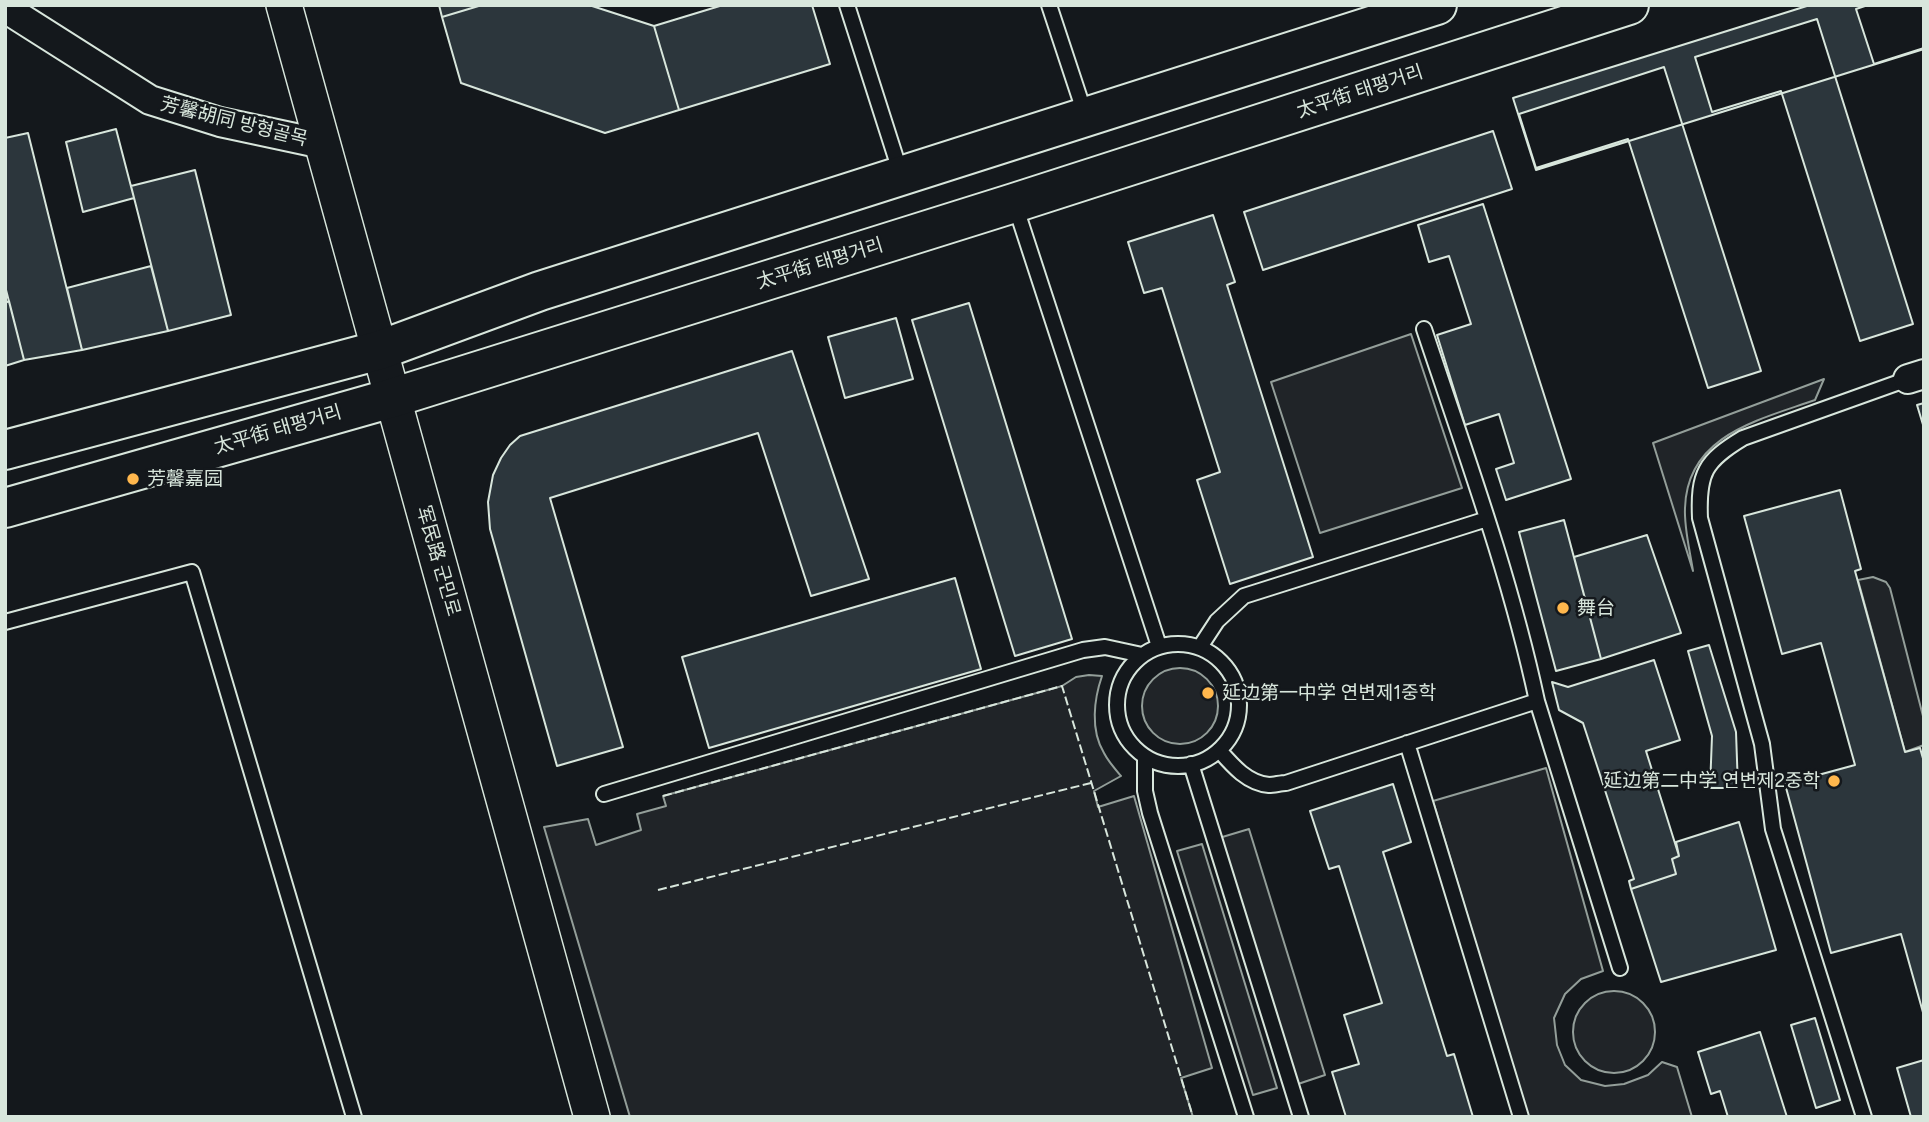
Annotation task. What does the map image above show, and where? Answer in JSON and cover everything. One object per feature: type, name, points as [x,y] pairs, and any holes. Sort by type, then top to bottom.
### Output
[{"type":"main road","points":[[5,450],[380,350],[540,290],[1437,5]]},
{"type":"main road","name":"太平街 태평거리","points":[[5,508],[392,398],[1014,203],[1629,5]]},
{"type":"street","name":"军民路 군민로","points":[[284,5],[593,1117]]},
{"type":"street","name":"芳馨胡同 방형골목","points":[[5,8],[150,100],[220,122],[323,144]]},
{"type":"lane","points":[[847,5],[901,176]]},
{"type":"lane","points":[[1049,5],[1086,117]]},
{"type":"lane","points":[[1014,203],[1159,646]]},
{"type":"lane","points":[[1424,330],[1487,519],[1527,655],[1537,701],[1620,968]]},
{"type":"lane","points":[[1864,1117],[1773,829],[1762,744],[1700,519],[1699,492],[1707,469],[1720,452],[1743,438],[1916,377]]},
{"type":"lane","points":[[1200,647],[1217,621],[1244,596],[1487,519]]},
{"type":"lane","points":[[5,622],[192,572],[354,1117]]},
{"type":"lane","points":[[1180,643],[1200,647],[1218,658],[1231,674],[1238,694],[1239,714],[1232,734],[1219,750],[1202,761],[1191,764],[1163,765],[1145,757],[1130,743],[1120,726],[1116,706],[1119,687],[1128,669],[1142,655],[1159,646],[1180,643]]},
{"type":"lane","points":[[604,794],[1083,650],[1105,647],[1142,655]]},
{"type":"lane","points":[[1219,750],[1234,767],[1250,779],[1269,785],[1286,783],[1537,701]]},
{"type":"lane","points":[[1407,743],[1521,1117]]},
{"type":"lane","points":[[1145,757],[1145,791],[1150,813],[1246,1117]]},
{"type":"lane","points":[[1191,764],[1301,1117]]},
{"type":"shaded area","points":[[1411,334],[1462,488],[1320,533],[1271,382]]},
{"type":"shaded area","points":[[1824,379],[1815,400],[1771,415],[1730,434],[1712,447],[1698,463],[1689,483],[1685,508],[1693,571],[1653,443]]},
{"type":"shaded area","points":[[1873,577],[1886,582],[1890,588],[1924,720],[1924,745],[1905,752],[1858,580]]},
{"type":"shaded area","points":[[1180,668],[1194,671],[1207,679],[1215,692],[1218,706],[1215,720],[1207,733],[1194,741],[1180,744],[1166,741],[1153,733],[1145,720],[1142,706],[1145,692],[1153,679],[1166,671]]},
{"type":"shaded area","points":[[1102,676],[1095,704],[1095,725],[1106,756],[1121,776],[1094,791],[1098,807],[1134,796],[1212,1068],[1181,1078],[1193,1117],[630,1117],[544,827],[588,819],[596,845],[641,830],[637,814],[666,806],[663,796],[1062,686],[1076,677]]},
{"type":"shaded area","points":[[1546,768],[1603,971],[1581,979],[1565,994],[1554,1018],[1557,1045],[1565,1065],[1581,1080],[1605,1086],[1624,1084],[1648,1075],[1662,1062],[1677,1067],[1692,1117],[1528,1117],[1433,801]]},
{"type":"shaded area","points":[[1249,829],[1325,1075],[1295,1085],[1219,838]]},
{"type":"shaded area","points":[[1202,844],[1277,1088],[1253,1095],[1177,851]]},
{"type":"shaded area","points":[[1606,991],[1622,991],[1637,998],[1648,1009],[1655,1024],[1652,1048],[1643,1061],[1622,1073],[1606,1073],[1591,1066],[1580,1055],[1573,1040],[1573,1024],[1580,1009],[1591,998]]},
{"type":"building","points":[[439,5],[482,5],[442,17]]},
{"type":"building","points":[[482,5],[589,5],[654,26],[679,110],[605,133],[461,83],[442,17]]},
{"type":"building","points":[[723,5],[812,5],[830,64],[679,110],[654,26]]},
{"type":"building","points":[[1810,5],[1924,5],[1924,49],[1536,170],[1513,98]]},
{"type":"building","points":[[1868,5],[1924,5],[1924,48],[1874,64],[1856,9]]},
{"type":"building","points":[[1817,19],[1913,324],[1860,341],[1781,91],[1712,112],[1695,57]]},
{"type":"building","points":[[1664,67],[1761,371],[1708,388],[1628,139],[1536,168],[1519,114]]},
{"type":"building","points":[[116,129],[134,198],[83,212],[66,142]]},
{"type":"building","points":[[1493,131],[1512,189],[1263,270],[1244,212]]},
{"type":"building","points":[[28,133],[82,350],[24,360],[5,286],[5,138]]},
{"type":"building","points":[[195,170],[231,315],[168,331],[131,186]]},
{"type":"building","points":[[1483,204],[1571,479],[1506,500],[1496,469],[1514,463],[1499,414],[1465,425],[1437,335],[1471,324],[1449,256],[1429,262],[1418,225]]},
{"type":"building","points":[[1213,215],[1235,282],[1227,285],[1313,557],[1230,584],[1197,480],[1220,472],[1162,288],[1144,293],[1128,242]]},
{"type":"building","points":[[151,266],[168,331],[82,350],[67,288]]},
{"type":"building","points":[[9,301],[24,360],[5,366],[5,303]]},
{"type":"building","points":[[969,303],[1072,639],[1015,656],[912,320]]},
{"type":"building","points":[[896,318],[913,379],[845,398],[828,337]]},
{"type":"building","points":[[792,351],[869,579],[811,596],[758,433],[550,498],[623,747],[557,766],[490,529],[488,502],[493,475],[501,458],[520,436]]},
{"type":"building","points":[[1924,403],[1924,428],[1917,405]]},
{"type":"building","points":[[1840,490],[1861,569],[1855,571],[1905,752],[1920,748],[1924,762],[1924,1016],[1901,934],[1831,953],[1785,784],[1855,765],[1821,643],[1782,654],[1744,516]]},
{"type":"building","name":"舞台","points":[[1564,520],[1601,659],[1556,671],[1519,532]]},
{"type":"building","points":[[1647,535],[1681,633],[1601,659],[1574,557]]},
{"type":"building","points":[[955,578],[981,669],[709,748],[682,657]]},
{"type":"building","points":[[1709,645],[1736,732],[1738,788],[1710,788],[1712,736],[1688,651]]},
{"type":"building","points":[[1654,660],[1680,740],[1646,751],[1679,856],[1672,859],[1676,874],[1631,889],[1629,881],[1634,879],[1583,723],[1559,710],[1552,682],[1568,687]]},
{"type":"building","points":[[1393,784],[1411,842],[1383,852],[1447,1056],[1454,1054],[1473,1117],[1346,1117],[1332,1072],[1359,1064],[1344,1015],[1382,1003],[1339,866],[1329,869],[1310,811]]},
{"type":"building","points":[[1739,822],[1776,950],[1661,982],[1631,889],[1676,874],[1672,859],[1679,856],[1676,842]]},
{"type":"building","points":[[1815,1018],[1840,1100],[1816,1108],[1791,1025]]},
{"type":"building","points":[[1760,1032],[1787,1117],[1728,1117],[1720,1091],[1711,1094],[1698,1052]]},
{"type":"building","points":[[1924,1060],[1924,1117],[1911,1117],[1897,1068]]},
{"type":"fence","points":[[663,796],[1062,686],[1193,1117]]},
{"type":"fence","points":[[658,890],[1091,783]]},
{"type":"place","name":"芳馨嘉园","points":[[133,479]]},
{"type":"place","name":"舞台","points":[[1563,608]]},
{"type":"place","name":"延边第一中学 연변제1중학","points":[[1208,693]]},
{"type":"place","name":"延边第二中学 연변제2중학","points":[[1834,781]]}]
